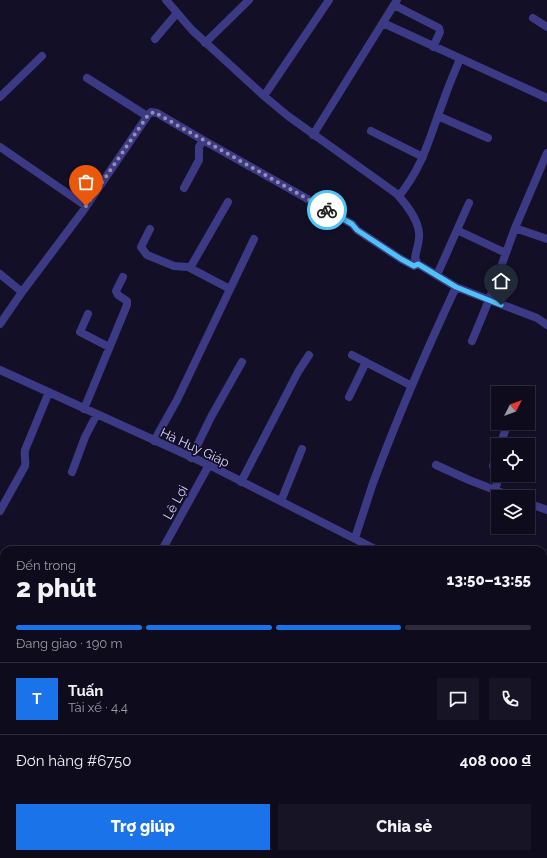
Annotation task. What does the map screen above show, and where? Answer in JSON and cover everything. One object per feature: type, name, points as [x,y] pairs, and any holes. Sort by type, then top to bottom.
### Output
[{"type":"street","points":[[205,43],[249,0]]},
{"type":"street","points":[[264,96],[329,0]]},
{"type":"street","points":[[170,2],[177,13],[205,43],[264,96],[313,135],[399,196],[406,205],[418,229],[419,235],[415,258],[418,264],[456,287],[537,318],[547,325]]},
{"type":"street","points":[[313,135],[396,2],[439,28],[440,32],[433,46]]},
{"type":"street","points":[[155,39],[177,13]]},
{"type":"street","points":[[533,18],[547,27]]},
{"type":"street","points":[[383,23],[547,98]]},
{"type":"street","points":[[0,97],[42,56]]},
{"type":"street","points":[[399,196],[407,186],[423,157],[460,59]]},
{"type":"street","points":[[87,78],[147,116]]},
{"type":"street","points":[[0,324],[86,206],[151,112],[157,113],[352,224],[357,230],[401,259],[414,266],[418,264]]},
{"type":"street","points":[[438,116],[488,138]]},
{"type":"street","points":[[371,131],[423,157]]},
{"type":"street","points":[[184,188],[199,160],[199,147],[203,140]]},
{"type":"street","points":[[0,147],[86,206]]},
{"type":"street","points":[[472,341],[489,300],[515,228],[547,153]]},
{"type":"street","points":[[190,268],[228,202]]},
{"type":"street","points":[[437,275],[469,203]]},
{"type":"street","points":[[515,228],[547,239]]},
{"type":"street","points":[[150,229],[141,244],[144,253],[169,265],[190,268],[230,288]]},
{"type":"street","points":[[461,232],[506,252]]},
{"type":"street","points":[[154,441],[177,400],[254,239]]},
{"type":"street","points":[[0,274],[22,292]]},
{"type":"street","points":[[84,408],[127,305],[127,301],[118,295],[116,291],[123,277]]},
{"type":"street","points":[[355,538],[373,484],[412,386],[456,287]]},
{"type":"street","points":[[88,314],[80,332],[110,347]]},
{"type":"street","points":[[352,354],[412,386]]},
{"type":"street","points":[[241,482],[298,372],[310,355]]},
{"type":"street","points":[[191,458],[211,417],[242,362]]},
{"type":"street","points":[[349,397],[366,362]]},
{"type":"street","name":"Hà Huy Giáp","points":[[0,370],[209,465],[355,538],[365,546]]},
{"type":"street","points":[[0,511],[25,466],[25,450],[49,392]]},
{"type":"street","points":[[72,472],[85,437],[97,414]]},
{"type":"street","points":[[281,501],[302,449]]},
{"type":"street","name":"Lê Lợi","points":[[164,546],[209,465]]},
{"type":"street","points":[[436,466],[495,490],[497,482]]},
{"type":"street","points":[[535,506],[547,510]]},
{"type":"way so far","points":[[86,206],[148,115],[151,112],[154,112],[327,210]]},
{"type":"route","points":[[327,210],[352,224],[357,230],[401,259],[414,266],[418,264],[456,287],[501,305]]}]
